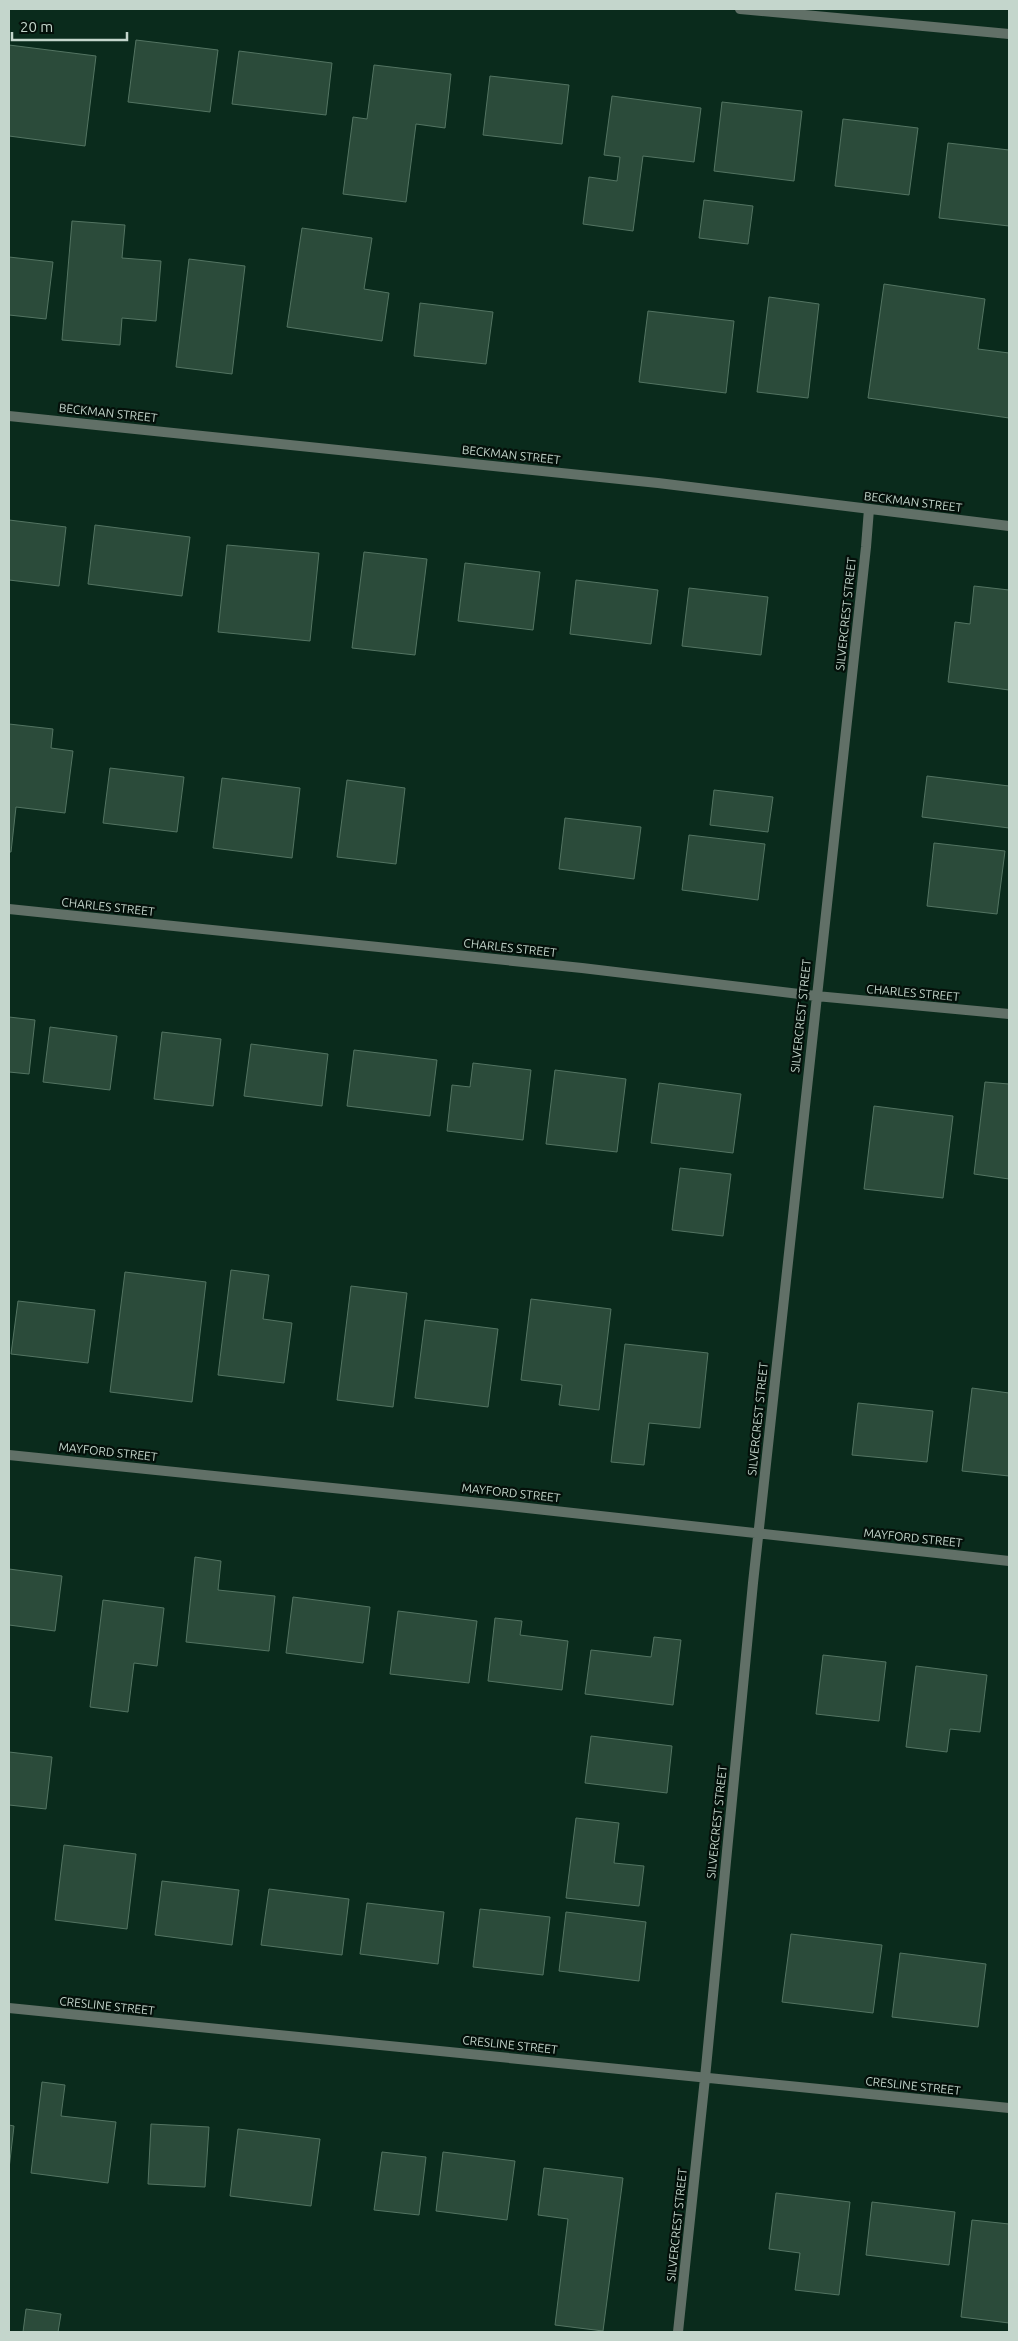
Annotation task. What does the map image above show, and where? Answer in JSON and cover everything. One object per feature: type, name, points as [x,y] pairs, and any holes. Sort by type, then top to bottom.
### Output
[{"type":"street","points":[[740,9],[1009,34]]},
{"type":"street","name":"BECKMAN STREET","points":[[9,416],[648,482],[1009,526]]},
{"type":"street","name":"SILVERCREST STREET","points":[[678,2332],[759,1533],[869,509]]},
{"type":"street","name":"CHARLES STREET","points":[[9,909],[582,968],[816,996],[1009,1014]]},
{"type":"street","name":"MAYFORD STREET","points":[[9,1455],[1009,1561]]},
{"type":"street","name":"CRESLINE STREET","points":[[9,2008],[1009,2108]]},
{"type":"building","points":[[136,40],[218,50],[210,112],[128,102]]},
{"type":"building","points":[[9,45],[96,56],[85,146],[9,136]]},
{"type":"building","points":[[239,51],[332,63],[326,115],[232,104]]},
{"type":"building","points":[[374,65],[451,74],[445,128],[416,124],[406,202],[343,194],[353,117],[367,119]]},
{"type":"building","points":[[490,76],[569,85],[562,144],[483,135]]},
{"type":"building","points":[[612,96],[701,108],[694,162],[643,156],[633,231],[583,224],[589,177],[617,181],[620,157],[604,155]]},
{"type":"building","points":[[722,102],[802,111],[794,181],[714,171]]},
{"type":"building","points":[[843,119],[918,128],[909,195],[835,186]]},
{"type":"building","points":[[948,143],[1009,150],[1009,226],[939,218]]},
{"type":"building","points":[[704,200],[753,206],[748,244],[699,238]]},
{"type":"building","points":[[72,221],[125,225],[122,258],[161,261],[156,321],[122,318],[120,345],[62,340]]},
{"type":"building","points":[[302,228],[372,238],[364,289],[389,293],[382,341],[287,327]]},
{"type":"building","points":[[9,257],[53,262],[46,319],[9,315]]},
{"type":"building","points":[[189,259],[245,266],[232,374],[176,367]]},
{"type":"building","points":[[884,284],[985,299],[978,349],[1009,353],[1009,418],[868,398]]},
{"type":"building","points":[[769,297],[819,304],[808,398],[757,392]]},
{"type":"building","points":[[420,303],[493,312],[486,364],[414,356]]},
{"type":"building","points":[[648,311],[734,321],[726,393],[639,382]]},
{"type":"building","points":[[9,520],[66,527],[59,586],[9,580]]},
{"type":"building","points":[[95,525],[190,537],[182,596],[88,584]]},
{"type":"building","points":[[227,545],[319,553],[310,641],[218,632]]},
{"type":"building","points":[[364,552],[427,559],[415,655],[352,648]]},
{"type":"building","points":[[465,563],[540,572],[533,630],[458,621]]},
{"type":"building","points":[[576,580],[658,590],[651,644],[570,634]]},
{"type":"building","points":[[974,586],[1009,590],[1009,690],[948,682],[955,622],[970,624]]},
{"type":"building","points":[[689,588],[768,597],[761,655],[682,646]]},
{"type":"building","points":[[9,724],[53,729],[51,748],[73,751],[65,813],[16,807],[11,852],[9,852]]},
{"type":"building","points":[[110,768],[184,777],[177,832],[103,823]]},
{"type":"building","points":[[927,776],[1009,786],[1009,828],[922,817]]},
{"type":"building","points":[[222,778],[300,788],[292,858],[213,848]]},
{"type":"building","points":[[347,780],[405,788],[396,864],[337,857]]},
{"type":"building","points":[[714,790],[773,797],[768,832],[710,825]]},
{"type":"building","points":[[565,818],[641,827],[634,879],[559,869]]},
{"type":"building","points":[[689,835],[765,844],[758,900],[682,890]]},
{"type":"building","points":[[934,843],[1005,851],[997,914],[927,906]]},
{"type":"building","points":[[9,1017],[35,1020],[29,1074],[9,1072]]},
{"type":"building","points":[[50,1027],[117,1036],[110,1090],[43,1082]]},
{"type":"building","points":[[162,1032],[221,1039],[213,1106],[154,1099]]},
{"type":"building","points":[[251,1044],[328,1054],[322,1106],[244,1096]]},
{"type":"building","points":[[354,1050],[437,1060],[430,1116],[347,1106]]},
{"type":"building","points":[[473,1063],[531,1070],[523,1140],[447,1131],[452,1085],[470,1087]]},
{"type":"building","points":[[555,1070],[626,1079],[617,1152],[546,1144]]},
{"type":"building","points":[[985,1082],[1009,1084],[1009,1179],[974,1174]]},
{"type":"building","points":[[659,1083],[741,1094],[733,1153],[651,1143]]},
{"type":"building","points":[[874,1106],[953,1116],[943,1198],[864,1189]]},
{"type":"building","points":[[680,1168],[731,1174],[723,1236],[672,1230]]},
{"type":"building","points":[[231,1270],[269,1275],[263,1319],[292,1323],[284,1383],[218,1375]]},
{"type":"building","points":[[125,1272],[206,1282],[192,1402],[110,1392]]},
{"type":"building","points":[[351,1286],[407,1293],[393,1407],[337,1400]]},
{"type":"building","points":[[531,1299],[611,1309],[599,1410],[559,1405],[562,1385],[521,1380]]},
{"type":"building","points":[[18,1301],[95,1310],[88,1363],[11,1354]]},
{"type":"building","points":[[425,1320],[498,1329],[488,1407],[415,1398]]},
{"type":"building","points":[[625,1344],[708,1353],[700,1428],[649,1423],[644,1465],[611,1462]]},
{"type":"building","points":[[972,1388],[1009,1393],[1009,1476],[962,1471]]},
{"type":"building","points":[[858,1403],[933,1411],[927,1462],[852,1455]]},
{"type":"building","points":[[195,1557],[221,1561],[218,1590],[275,1596],[269,1651],[186,1642]]},
{"type":"building","points":[[9,1569],[62,1576],[55,1631],[9,1625]]},
{"type":"building","points":[[293,1597],[370,1607],[363,1663],[286,1653]]},
{"type":"building","points":[[103,1600],[164,1608],[157,1666],[134,1663],[128,1712],[90,1707]]},
{"type":"building","points":[[398,1611],[477,1621],[469,1683],[390,1674]]},
{"type":"building","points":[[495,1618],[522,1621],[520,1635],[568,1641],[562,1690],[488,1681]]},
{"type":"building","points":[[654,1637],[681,1640],[673,1705],[585,1694],[591,1650],[651,1657]]},
{"type":"building","points":[[823,1655],[886,1662],[879,1721],[816,1714]]},
{"type":"building","points":[[916,1666],[987,1675],[980,1732],[950,1729],[947,1752],[906,1747]]},
{"type":"building","points":[[591,1736],[672,1746],[667,1793],[585,1783]]},
{"type":"building","points":[[9,1752],[52,1757],[46,1809],[9,1805]]},
{"type":"building","points":[[576,1818],[619,1823],[614,1863],[644,1866],[639,1906],[566,1898]]},
{"type":"building","points":[[64,1845],[136,1854],[127,1929],[55,1920]]},
{"type":"building","points":[[162,1881],[239,1890],[232,1945],[155,1935]]},
{"type":"building","points":[[269,1889],[349,1899],[342,1955],[261,1945]]},
{"type":"building","points":[[367,1903],[444,1912],[438,1964],[360,1954]]},
{"type":"building","points":[[480,1909],[550,1917],[543,1975],[473,1967]]},
{"type":"building","points":[[566,1912],[646,1922],[639,1981],[559,1971]]},
{"type":"building","points":[[791,1934],[882,1945],[873,2013],[782,2002]]},
{"type":"building","points":[[900,1953],[986,1964],[978,2027],[892,2017]]},
{"type":"building","points":[[42,2082],[65,2085],[61,2116],[116,2122],[108,2183],[31,2173]]},
{"type":"building","points":[[151,2124],[209,2127],[205,2187],[148,2184]]},
{"type":"building","points":[[9,2125],[14,2126],[9,2169]]},
{"type":"building","points":[[238,2129],[320,2139],[311,2206],[230,2196]]},
{"type":"building","points":[[382,2152],[426,2157],[419,2215],[374,2210]]},
{"type":"building","points":[[443,2152],[515,2161],[507,2220],[436,2211]]},
{"type":"building","points":[[544,2168],[623,2178],[603,2331],[555,2325],[568,2219],[538,2215]]},
{"type":"building","points":[[776,2193],[850,2202],[839,2295],[795,2290],[800,2253],[769,2249]]},
{"type":"building","points":[[872,2202],[955,2212],[949,2265],[866,2255]]},
{"type":"building","points":[[972,2220],[1009,2224],[1009,2323],[961,2317]]},
{"type":"building","points":[[26,2309],[61,2314],[58,2332],[23,2332]]}]
